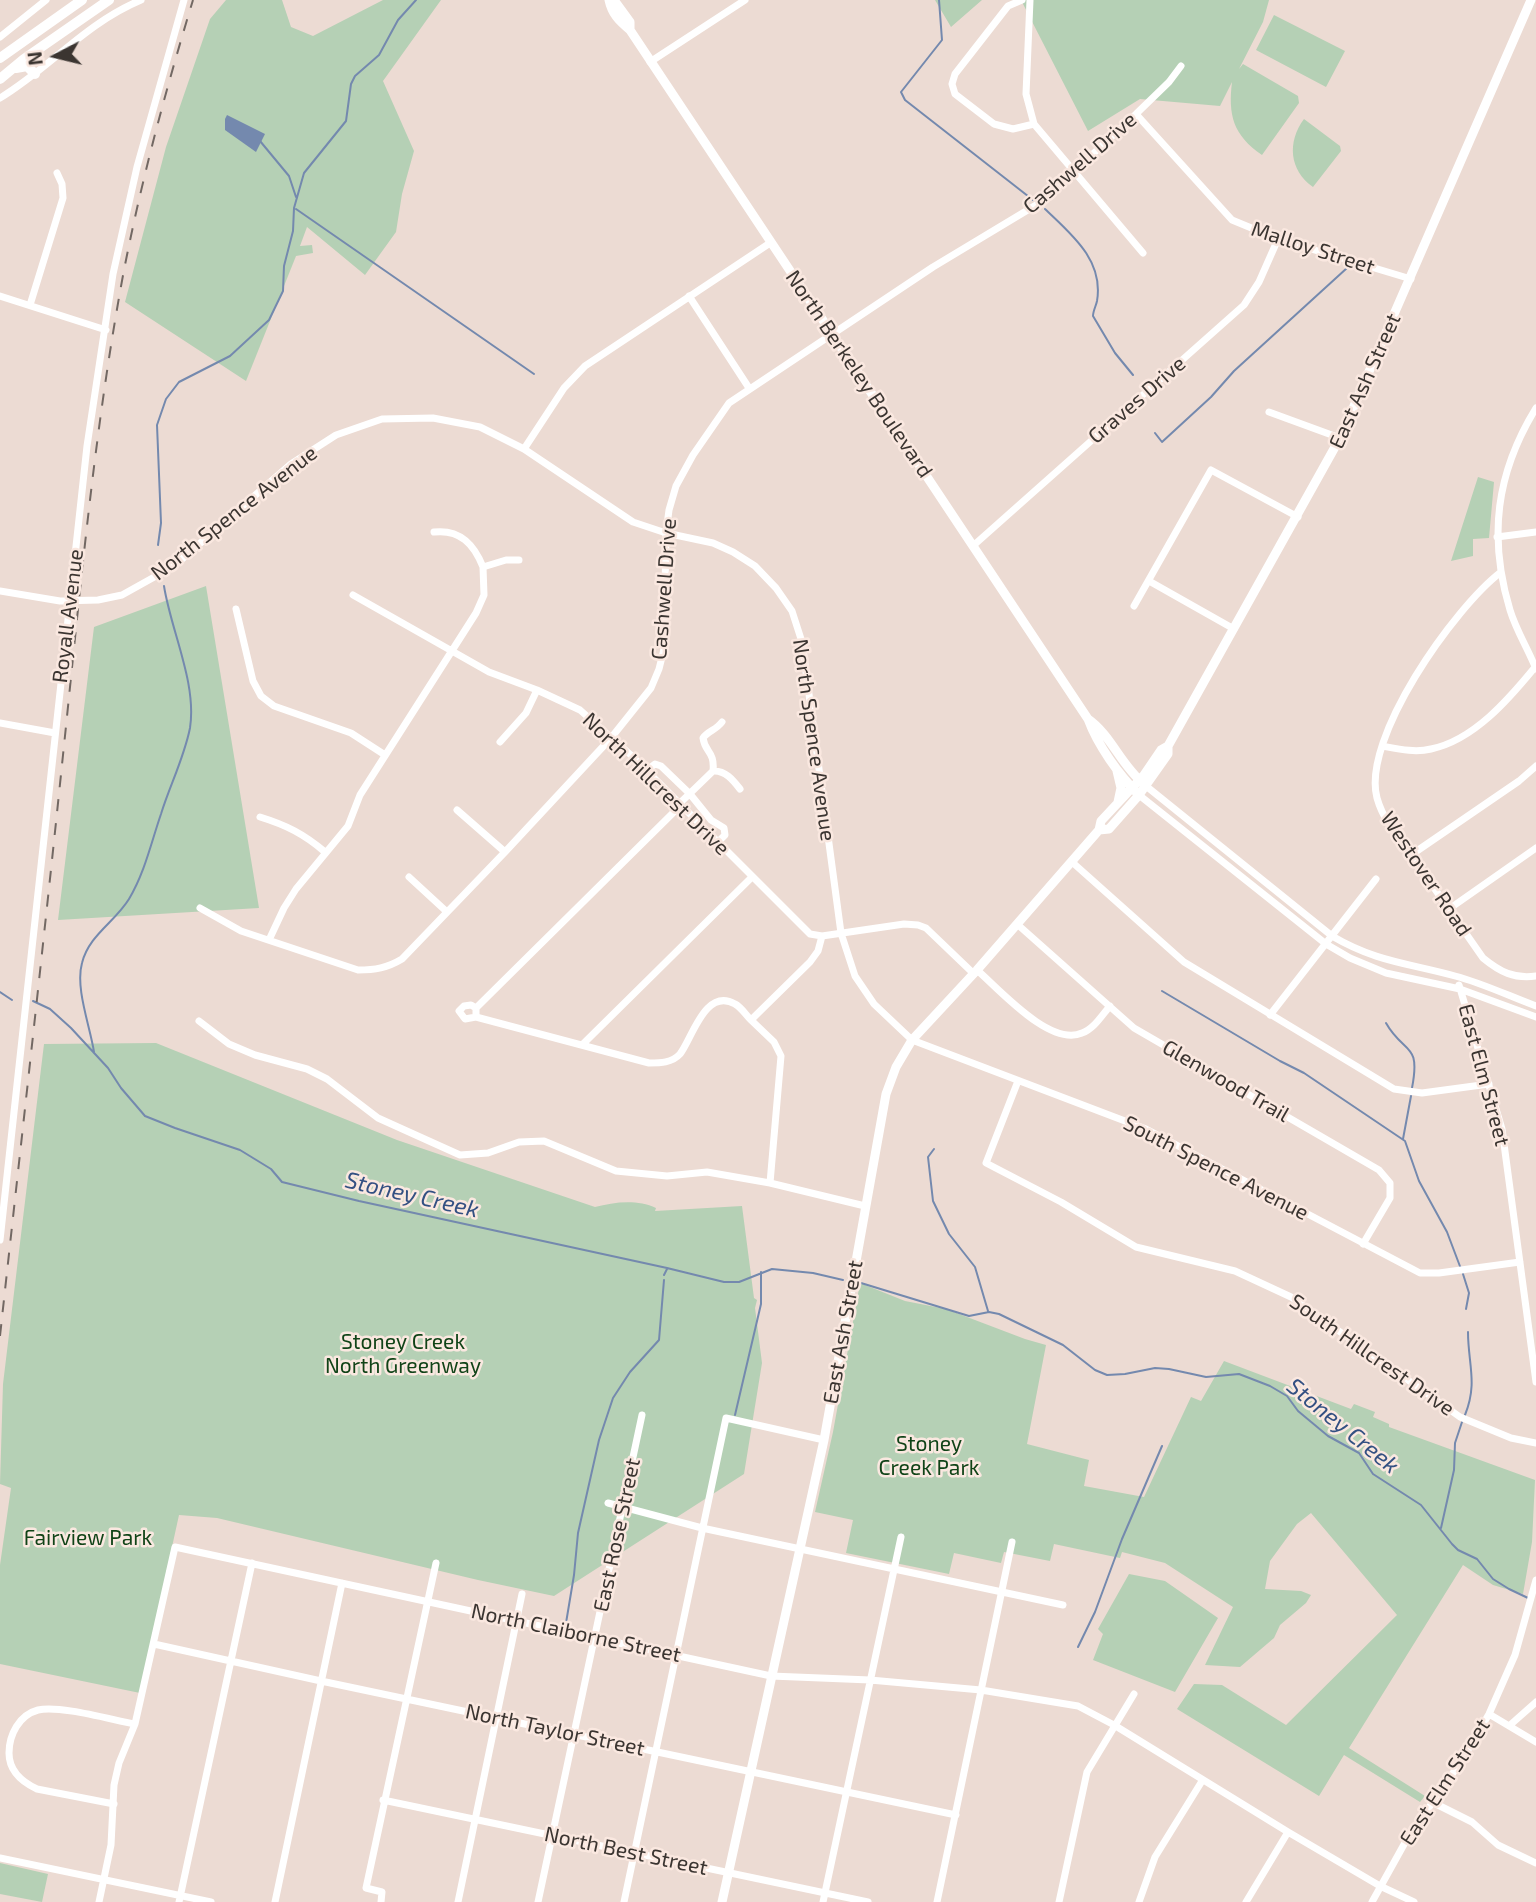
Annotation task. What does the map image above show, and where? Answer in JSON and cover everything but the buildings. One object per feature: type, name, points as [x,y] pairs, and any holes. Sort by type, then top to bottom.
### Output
[{"type":"highway","points":[[0,58],[82,0]]},
{"type":"highway","points":[[2,77],[34,51],[110,0]]},
{"type":"highway","points":[[34,51],[30,62],[35,74]]},
{"type":"highway","points":[[2,77],[25,65],[35,74]]},
{"type":"main road","name":"North Berkeley Boulevard","points":[[609,0],[611,10],[619,22],[630,30],[974,545],[1088,719],[1115,766],[1139,787]]},
{"type":"main road","name":"North Berkeley Boulevard","points":[[614,0],[630,22],[630,30]]},
{"type":"main road","name":"East Ash Street","points":[[1100,830],[1110,829],[1161,750],[1168,746],[1340,438],[1531,0]]},
{"type":"main road","name":"North Berkeley Boulevard","points":[[1088,719],[1098,726],[1139,787]]},
{"type":"main road","points":[[1115,766],[1121,792],[1117,805]]},
{"type":"main road","name":"East Ash Street","points":[[722,1902],[824,1440],[886,1094],[896,1067],[912,1040],[976,972],[1100,830],[1101,821],[1139,787]]},
{"type":"street","points":[[0,37],[46,0]]},
{"type":"street","points":[[0,98],[35,74],[80,35],[141,0]]},
{"type":"street","name":"Royall Avenue","points":[[0,1240],[68,601],[87,448],[113,274],[137,167],[184,0]]},
{"type":"street","points":[[650,62],[745,0]]},
{"type":"street","points":[[1022,0],[1008,6],[955,74],[952,84],[957,96],[999,127],[1013,129],[1034,124]]},
{"type":"street","points":[[1030,0],[1026,94],[1034,124],[1143,253]]},
{"type":"street","name":"Cashwell Drive","points":[[200,908],[241,931],[358,970],[389,967],[402,959],[611,738],[650,690],[664,649],[666,533],[669,510],[676,486],[689,460],[729,403],[933,267],[1041,202],[1169,82],[1181,66]]},
{"type":"street","name":"Malloy Street","points":[[1136,114],[1232,220],[1278,239],[1411,279]]},
{"type":"street","points":[[30,305],[63,198],[62,184],[57,173]]},
{"type":"street","name":"Graves Drive","points":[[974,545],[1244,305],[1259,282],[1278,239]]},
{"type":"street","points":[[524,449],[564,388],[584,366],[770,243]]},
{"type":"street","points":[[0,296],[106,330]]},
{"type":"street","points":[[689,296],[749,388]]},
{"type":"street","points":[[1382,746],[1429,750],[1455,742],[1515,692],[1536,667],[1511,612],[1501,572],[1497,537],[1505,475],[1521,432],[1536,408]]},
{"type":"street","points":[[1269,412],[1340,438]]},
{"type":"street","name":"North Spence Avenue","points":[[0,591],[68,601],[98,600],[129,592],[174,565],[291,464],[336,435],[382,419],[433,418],[480,427],[524,449],[633,522],[666,533],[713,543],[755,566],[776,588],[792,611],[803,649],[841,933],[855,976],[874,1004],[912,1040]]},
{"type":"street","points":[[1134,606],[1211,470],[1298,517]]},
{"type":"street","points":[[269,940],[296,889],[348,826],[360,795],[452,652],[484,595],[483,567],[469,542],[447,531],[434,532]]},
{"type":"street","points":[[1497,537],[1536,532]]},
{"type":"street","points":[[483,567],[519,559]]},
{"type":"street","name":"Westover Road","points":[[1501,572],[1488,582],[1460,613],[1429,653],[1404,699],[1374,769],[1377,798],[1388,823],[1483,958],[1499,972],[1522,978],[1536,976]]},
{"type":"street","points":[[1149,581],[1234,629]]},
{"type":"street","name":"North Hillcrest Drive","points":[[354,595],[489,672],[580,710],[682,805],[810,934],[822,936]]},
{"type":"street","points":[[236,609],[253,681],[261,695],[274,706],[351,733],[385,755]]},
{"type":"street","points":[[500,742],[526,713],[537,690]]},
{"type":"street","points":[[476,1017],[476,1008],[690,800],[690,794],[713,771],[713,757],[702,738],[716,730],[722,722]]},
{"type":"street","points":[[0,723],[55,733]]},
{"type":"street","points":[[647,771],[658,764],[690,794],[711,820],[724,828],[726,835],[718,842]]},
{"type":"street","points":[[1411,855],[1519,782],[1536,765]]},
{"type":"street","points":[[713,771],[727,775],[740,789]]},
{"type":"street","points":[[1139,787],[1332,936],[1383,960],[1457,976],[1536,1006]]},
{"type":"street","points":[[1139,787],[1326,944],[1350,958],[1386,973],[1460,989],[1536,1017]]},
{"type":"street","points":[[457,810],[505,852]]},
{"type":"street","points":[[260,817],[288,826],[306,836],[325,852]]},
{"type":"street","points":[[1449,909],[1536,848]]},
{"type":"street","points":[[1072,862],[1184,962],[1394,1088],[1422,1093],[1489,1084]]},
{"type":"street","points":[[409,877],[447,912]]},
{"type":"street","points":[[583,1044],[752,877]]},
{"type":"street","points":[[1270,1015],[1376,879]]},
{"type":"street","points":[[751,1020],[810,962],[818,951],[822,936],[904,924],[926,928],[1027,1014],[1055,1033],[1067,1036],[1081,1034],[1090,1029],[1110,1006]]},
{"type":"street","name":"Glenwood Trail","points":[[1017,924],[1133,1028],[1379,1170],[1390,1183],[1390,1198],[1363,1244]]},
{"type":"street","name":"East Elm Street","points":[[1457,976],[1502,1129],[1536,1382]]},
{"type":"street","points":[[476,1008],[471,1005],[464,1006],[460,1011],[465,1019],[476,1017],[649,1063],[667,1062],[679,1055],[696,1022],[715,1003],[724,1001],[735,1004],[774,1042],[781,1056],[770,1183]]},
{"type":"street","points":[[199,1021],[229,1044],[255,1055],[307,1069],[327,1079],[377,1118],[460,1155],[488,1153],[532,1140],[544,1142],[616,1171],[659,1176],[707,1172],[770,1183],[865,1206]]},
{"type":"street","name":"South Spence Avenue","points":[[912,1040],[1146,1129],[1420,1273],[1520,1262]]},
{"type":"street","name":"South Hillcrest Drive","points":[[1018,1081],[986,1163],[1061,1202],[1136,1247],[1235,1271],[1291,1297],[1460,1417],[1511,1438],[1536,1443]]},
{"type":"street","name":"East Rose Street","points":[[538,1902],[642,1415]]},
{"type":"street","points":[[624,1902],[726,1418],[824,1440]]},
{"type":"street","points":[[608,1503],[702,1528],[1063,1605]]},
{"type":"street","points":[[824,1898],[901,1537]]},
{"type":"street","points":[[937,1902],[1012,1542]]},
{"type":"street","name":"North Claiborne Street","points":[[154,1644],[175,1547],[771,1676],[870,1679],[981,1690],[1078,1706],[1114,1725],[1202,1781],[1380,1886],[1414,1902]]},
{"type":"street","points":[[180,1899],[253,1563]]},
{"type":"street","points":[[381,1902],[382,1892],[366,1888],[436,1563]]},
{"type":"street","name":"East Elm Street","points":[[1372,1902],[1407,1839],[1462,1760],[1489,1714],[1515,1655],[1536,1580]]},
{"type":"street","points":[[275,1902],[342,1583]]},
{"type":"street","points":[[458,1902],[522,1594]]},
{"type":"street","points":[[99,1902],[111,1845],[114,1785],[119,1763],[135,1724],[154,1644]]},
{"type":"street","name":"North Taylor Street","points":[[154,1644],[956,1815]]},
{"type":"street","points":[[1059,1902],[1087,1772],[1134,1694]]},
{"type":"street","points":[[1509,1726],[1536,1702]]},
{"type":"street","points":[[114,1804],[37,1789],[26,1784],[9,1761],[9,1746],[14,1730],[23,1719],[40,1710],[135,1724]]},
{"type":"street","points":[[1489,1714],[1536,1742]]},
{"type":"street","points":[[1139,1902],[1155,1857],[1202,1781]]},
{"type":"street","name":"North Best Street","points":[[383,1800],[728,1872],[824,1898],[868,1902]]},
{"type":"street","points":[[1432,1802],[1472,1822],[1498,1845],[1536,1863]]},
{"type":"street","points":[[1246,1902],[1288,1832]]},
{"type":"street","points":[[0,1858],[104,1878],[180,1899],[211,1902]]},
{"type":"green space","points":[[226,0],[282,0],[291,27],[313,36],[383,0],[441,0],[383,81],[414,151],[402,194],[396,232],[365,275],[307,227],[300,246],[312,245],[313,253],[296,256],[246,381],[125,302],[166,147],[210,19]]},
{"type":"green space","points":[[935,0],[982,0],[951,27]]},
{"type":"green space","points":[[1021,0],[1269,0],[1263,22],[1239,69],[1243,64],[1298,96],[1299,103],[1262,155],[1245,140],[1235,123],[1231,105],[1232,82],[1220,106],[1140,99],[1088,131]]},
{"type":"green space","points":[[1274,15],[1345,51],[1326,87],[1256,50]]},
{"type":"green space","points":[[1304,119],[1340,146],[1341,151],[1313,187],[1299,172],[1293,155],[1295,137]]},
{"type":"green space","points":[[1478,477],[1494,482],[1489,538],[1473,539],[1473,556],[1451,561]]},
{"type":"green space","points":[[206,586],[259,908],[58,920],[94,627]]},
{"type":"green space","name":"Stoney Creek North Greenway","points":[[156,1043],[397,1140],[595,1207],[625,1202],[649,1205],[656,1208],[655,1211],[742,1206],[754,1298],[757,1300],[755,1308],[762,1363],[744,1474],[554,1596],[217,1518],[179,1515],[140,1693],[0,1664],[0,1565],[11,1488],[0,1484],[3,1384],[44,1044]]},
{"type":"green space","name":"Stoney Creek Park","points":[[860,1283],[905,1301],[946,1309],[1046,1345],[1027,1444],[1089,1460],[1084,1486],[1144,1497],[1191,1397],[1201,1401],[1224,1361],[1351,1409],[1354,1404],[1375,1412],[1373,1417],[1389,1424],[1389,1427],[1535,1480],[1532,1542],[1523,1594],[1493,1585],[1463,1565],[1349,1748],[1425,1796],[1420,1802],[1344,1755],[1319,1796],[1177,1709],[1194,1684],[1222,1685],[1286,1725],[1397,1615],[1311,1513],[1297,1524],[1270,1561],[1265,1589],[1301,1591],[1311,1595],[1306,1603],[1280,1625],[1274,1638],[1240,1667],[1205,1665],[1233,1607],[1165,1563],[1122,1552],[1120,1558],[1054,1544],[1050,1561],[1004,1552],[1001,1563],[954,1553],[949,1574],[846,1553],[853,1520],[815,1512],[833,1432]]},
{"type":"green space","points":[[1129,1574],[1165,1581],[1218,1618],[1175,1692],[1093,1660],[1103,1634],[1098,1629]]},
{"type":"green space","points":[[0,1863],[48,1874],[42,1902],[0,1894]]},
{"type":"water","points":[[227,115],[265,134],[256,152],[225,130]]},
{"type":"waterway","points":[[158,545],[161,523],[157,425],[166,399],[179,382],[230,356],[269,320],[283,291],[284,266],[293,231],[294,208],[304,173],[346,121],[351,84],[355,76],[379,55],[398,20],[416,0]]},
{"type":"waterway","points":[[939,0],[942,40],[901,92],[905,100],[1033,200]]},
{"type":"waterway","points":[[260,141],[289,176],[296,197]]},
{"type":"waterway","points":[[296,209],[534,374]]},
{"type":"waterway","points":[[1045,209],[1075,238],[1090,260],[1098,286],[1093,316],[1115,353],[1133,375]]},
{"type":"waterway","points":[[1155,433],[1162,442],[1211,397],[1234,371],[1347,268]]},
{"type":"waterway","points":[[94,1052],[80,984],[82,963],[90,944],[129,899],[139,878],[190,728],[187,675],[164,586]]},
{"type":"waterway","points":[[1162,991],[1304,1073],[1405,1141],[1419,1181],[1447,1232],[1461,1269]]},
{"type":"waterway","name":"Stoney Creek","points":[[0,992],[12,1000]]},
{"type":"waterway","name":"Stoney Creek","points":[[33,1001],[50,1009],[71,1028],[108,1068],[145,1116],[240,1150],[271,1169],[282,1182],[724,1282],[739,1282],[772,1269],[813,1273],[843,1280]]},
{"type":"waterway","points":[[1386,1023],[1412,1055],[1412,1088]]},
{"type":"waterway","points":[[1403,1139],[1411,1096]]},
{"type":"waterway","points":[[934,1149],[928,1157],[933,1201],[949,1234],[975,1267],[988,1311]]},
{"type":"waterway","points":[[664,1275],[667,1269]]},
{"type":"waterway","points":[[735,1415],[761,1304],[761,1272]]},
{"type":"waterway","points":[[1463,1274],[1469,1293],[1466,1309]]},
{"type":"waterway","points":[[566,1623],[578,1533],[599,1440],[613,1398],[630,1372],[659,1340],[664,1280]]},
{"type":"waterway","name":"Stoney Creek","points":[[861,1283],[969,1316],[989,1312],[999,1314],[1063,1345],[1095,1370],[1107,1375],[1155,1368],[1206,1377],[1239,1374],[1270,1386],[1287,1396],[1298,1411],[1328,1436],[1359,1453],[1373,1474],[1421,1505],[1452,1544],[1477,1559],[1493,1579],[1528,1598]]},
{"type":"waterway","points":[[1465,1415],[1472,1383],[1468,1332]]},
{"type":"waterway","points":[[1441,1528],[1454,1470],[1455,1443],[1462,1422]]},
{"type":"waterway","points":[[1078,1647],[1095,1612],[1122,1539],[1162,1446]]},
{"type":"railway","points":[[0,1336],[104,391],[124,270],[139,202],[164,100],[193,0]]},
{"type":"park label","name":"Fairview Park","points":[[88,1538]]}]
